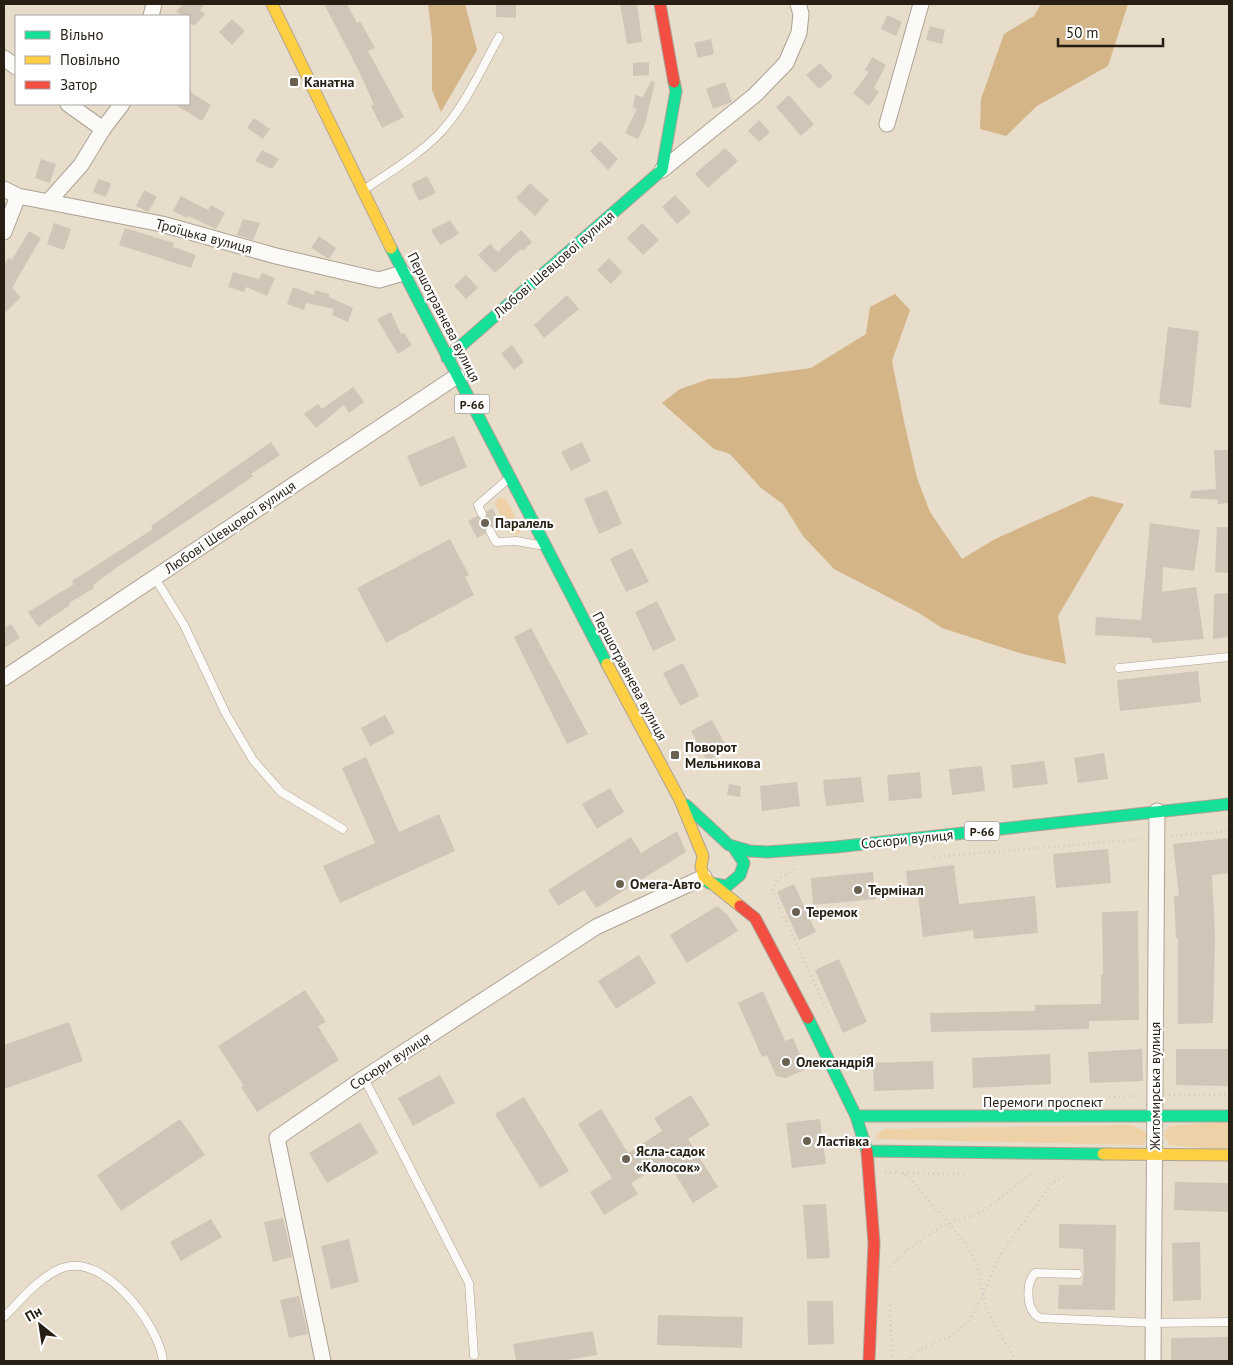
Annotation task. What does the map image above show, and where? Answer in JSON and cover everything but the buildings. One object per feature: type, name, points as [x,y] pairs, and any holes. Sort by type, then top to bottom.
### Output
[{"type":"main road","name":"Першотравнева вулиця","points":[[272,4],[447,358],[680,800],[703,856]]},
{"type":"main road","points":[[660,4],[676,91],[662,170]]},
{"type":"main road","name":"Любові Шевцової вулиця","points":[[447,358],[662,170]]},
{"type":"main road","name":"Першотравнева вулиця","points":[[680,800],[732,846]]},
{"type":"main road","name":"Сосюри вулиця","points":[[732,846],[767,852],[813,850],[1229,804]]},
{"type":"main road","points":[[703,856],[714,846],[732,846],[744,863],[743,879],[733,884],[714,886],[706,880]]},
{"type":"main road","name":"Р-66","points":[[703,856],[700,867],[706,880]]},
{"type":"main road","points":[[706,880],[755,918]]},
{"type":"main road","points":[[750,901],[755,918],[832,1065],[856,1116],[867,1151],[874,1243],[870,1361]]},
{"type":"main road","name":"Перемоги проспект","points":[[856,1116],[1229,1116]]},
{"type":"main road","points":[[867,1151],[1229,1155]]},
{"type":"street","name":"Любові Шевцової вулиця","points":[[662,170],[755,95],[786,63],[799,34],[801,14],[798,4]]},
{"type":"street","points":[[888,124],[921,4]]},
{"type":"street","points":[[4,58],[15,66]]},
{"type":"street","points":[[69,105],[103,129]]},
{"type":"street","points":[[48,202],[81,165],[103,129],[121,105]]},
{"type":"street","name":"Троїцька вулиця","points":[[4,189],[18,196],[162,224],[276,256],[379,280],[404,273]]},
{"type":"street","points":[[4,232],[18,196]]},
{"type":"street","name":"Любові Шевцової вулиця","points":[[4,678],[457,376]]},
{"type":"street","name":"Житомирська вулиця","points":[[1153,1361],[1157,811]]},
{"type":"street","name":"Сосюри вулиця","points":[[323,1361],[277,1138],[364,1078],[596,927],[706,880]]},
{"type":"lane","points":[[363,190],[416,154],[439,134],[458,112],[499,37]]},
{"type":"lane","points":[[482,514],[478,505],[510,477]]},
{"type":"lane","points":[[490,531],[496,542],[516,542],[545,546]]},
{"type":"lane","points":[[155,578],[184,624],[226,714],[252,760],[280,792],[343,829]]},
{"type":"lane","points":[[1118,668],[1229,657]]},
{"type":"lane","points":[[364,1078],[469,1283],[474,1355]]},
{"type":"lane","points":[[4,1317],[40,1281],[63,1268],[78,1265],[106,1276],[122,1290],[152,1327],[162,1350],[163,1361]]},
{"type":"lane","points":[[1078,1274],[1036,1273],[1030,1283],[1029,1306],[1035,1316],[1040,1318],[1153,1323],[1229,1322]]},
{"type":"path","points":[[931,858],[1229,831]]},
{"type":"path","points":[[794,870],[779,879],[772,890],[830,1017]]},
{"type":"path","points":[[1100,1097],[1229,1095]]},
{"type":"path","points":[[889,1268],[907,1250],[941,1226],[981,1213],[1024,1180],[1052,1153]]},
{"type":"path","points":[[893,1169],[908,1176],[967,1246],[977,1264],[983,1295],[994,1324],[1016,1361]]},
{"type":"path","points":[[906,1361],[920,1349],[949,1337],[968,1322],[983,1295],[999,1258],[1017,1231],[1051,1184],[1072,1171]]},
{"type":"path","points":[[886,1172],[966,1174]]},
{"type":"shaded area","points":[[428,4],[465,4],[477,50],[441,112],[432,90],[432,38]]},
{"type":"shaded area","points":[[1041,4],[1128,4],[1108,66],[1037,106],[1006,136],[980,129],[981,99],[1004,34],[1034,16]]},
{"type":"shaded area","points":[[895,294],[910,310],[892,361],[917,478],[930,512],[962,559],[995,539],[1091,496],[1124,504],[1058,616],[1066,664],[1023,654],[942,628],[919,613],[834,569],[803,536],[783,504],[761,488],[730,454],[714,449],[662,403],[680,389],[709,379],[737,378],[811,368],[866,334],[870,307]]},
{"type":"shaded area","points":[[500,497],[506,499],[521,528],[518,535],[510,534],[494,503]]},
{"type":"shaded area","points":[[1229,1121],[1229,1150],[1170,1145],[1165,1137],[1165,1131],[1170,1126]]},
{"type":"shaded area","points":[[1131,1125],[1144,1130],[1147,1135],[1144,1145],[876,1139],[876,1136],[884,1129]]},
{"type":"traffic: fast","points":[[447,358],[662,170],[676,91],[674,82]]},
{"type":"traffic: fast","points":[[391,248],[607,664]]},
{"type":"traffic: fast","points":[[686,805],[729,845],[750,851],[767,852],[836,847],[1229,804]]},
{"type":"traffic: fast","points":[[709,883],[727,886],[740,875],[744,863],[734,848]]},
{"type":"traffic: fast","points":[[808,1018],[856,1116],[867,1151],[1103,1154]]},
{"type":"traffic: fast","points":[[856,1116],[1229,1116]]},
{"type":"traffic: slow","points":[[272,4],[391,248]]},
{"type":"traffic: slow","points":[[607,664],[680,800],[703,856],[701,867],[704,877],[740,906]]},
{"type":"traffic: slow","points":[[1103,1154],[1229,1155]]},
{"type":"traffic: jam","points":[[660,4],[674,82]]},
{"type":"traffic: jam","points":[[740,906],[755,918],[808,1018]]},
{"type":"traffic: jam","points":[[867,1151],[874,1243],[869,1361]]},
{"type":"place","name":"Канатна","points":[[294,82]]},
{"type":"place","name":"Паралель","points":[[485,523]]},
{"type":"place","name":"Поворот Мельникова","points":[[675,755]]},
{"type":"place","name":"Омега-Авто","points":[[620,884]]},
{"type":"place","name":"Термінал","points":[[858,890]]},
{"type":"place","name":"Теремок","points":[[796,912]]},
{"type":"place","name":"ОлександріЯ","points":[[786,1062]]},
{"type":"place","name":"Ластівка","points":[[807,1141]]},
{"type":"place","name":"Ясла-садок «Колосок»","points":[[626,1159]]}]
